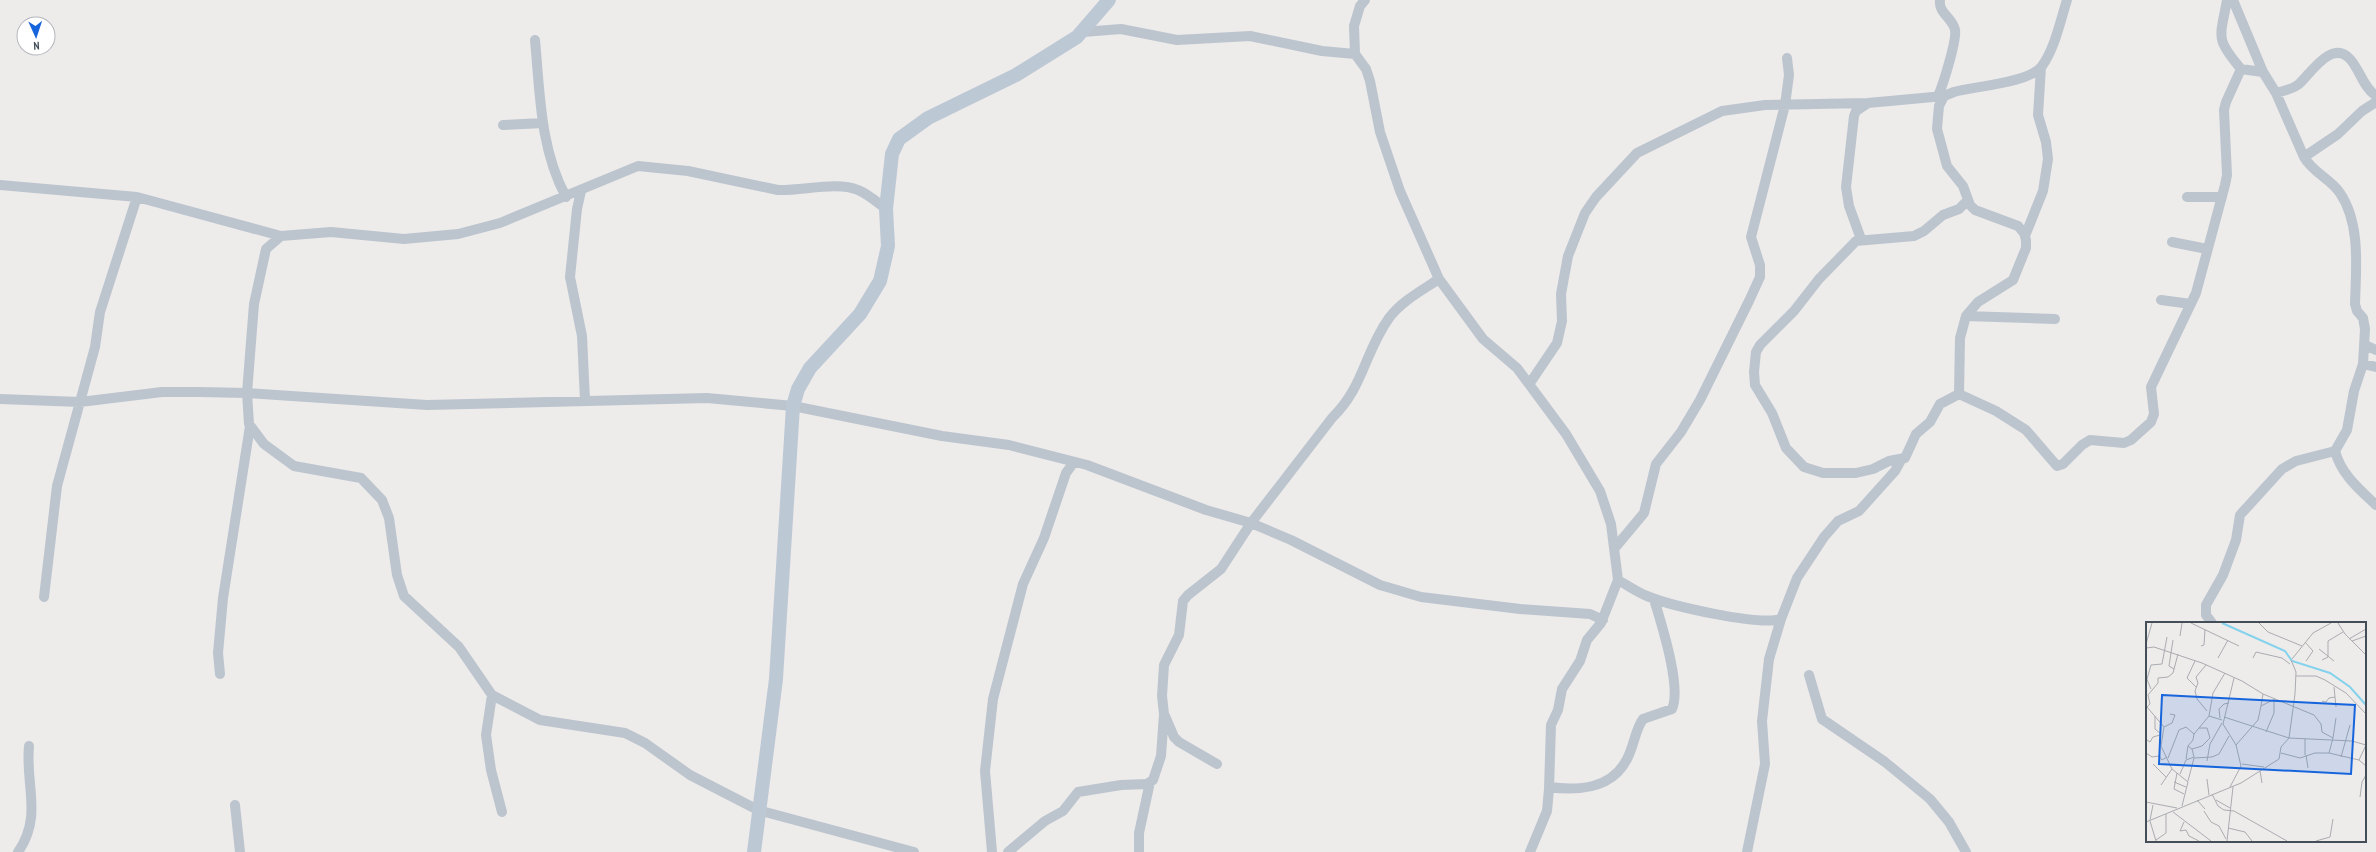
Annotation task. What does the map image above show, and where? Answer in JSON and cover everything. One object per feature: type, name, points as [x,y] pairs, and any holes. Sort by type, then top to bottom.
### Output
[{"type":"main road","points":[[754,852],[758,810],[776,679],[793,406],[798,389],[810,368],[860,314],[880,281],[888,246],[886,208],[892,154],[899,139],[906,132],[928,118],[1016,75],[1083,32],[1109,0]]},
{"type":"street","points":[[1365,0],[1360,6],[1354,26],[1355,54],[1366,69],[1370,81],[1380,132],[1400,191],[1439,279],[1483,339],[1510,361],[1530,383],[1566,434],[1600,491],[1612,524],[1618,580],[1603,620],[1587,640],[1580,661],[1562,689],[1558,710],[1551,725],[1550,787],[1546,815],[1530,852]]},
{"type":"street","points":[[1940,0],[1941,9],[1953,24],[1956,36],[1939,106],[1938,129],[1944,159],[1963,186],[1970,205],[1978,213],[2018,226],[2025,236]]},
{"type":"street","points":[[1530,383],[1557,343],[1562,321],[1560,300],[1568,256],[1585,213],[1596,197],[1627,161],[1649,146],[1722,112],[1785,105],[1868,103],[1941,96],[1971,87],[2021,78],[2033,74],[2041,67],[2050,51],[2067,0]]},
{"type":"street","points":[[2227,0],[2221,37],[2222,45],[2241,69],[2263,72]]},
{"type":"street","points":[[2211,622],[2206,615],[2206,606],[2223,575],[2236,540],[2240,515],[2282,470],[2290,464],[2296,461],[2335,451],[2347,430],[2354,391],[2363,364],[2365,345],[2363,318],[2357,311],[2355,304],[2356,253],[2352,221],[2340,192],[2310,166],[2304,157],[2276,93],[2263,72],[2233,0]]},
{"type":"street","points":[[1083,32],[1121,29],[1177,40],[1250,36],[1322,51],[1355,54]]},
{"type":"street","points":[[535,40],[543,123],[554,174],[566,197]]},
{"type":"street","points":[[2276,93],[2296,86],[2323,59],[2338,53],[2345,54],[2368,88],[2376,96]]},
{"type":"street","points":[[1614,548],[1644,513],[1656,464],[1681,432],[1700,400],[1760,277],[1760,266],[1751,237],[1785,105],[1789,75],[1787,58]]},
{"type":"street","points":[[1959,394],[1960,338],[1966,316],[1978,302],[2013,280],[2026,248],[2025,236],[2043,191],[2048,159],[2046,142],[2038,115],[2041,67]]},
{"type":"street","points":[[1959,394],[1996,411],[2026,430],[2057,466],[2063,464],[2082,445],[2090,440],[2124,443],[2142,431],[2151,422],[2154,414],[2151,387],[2196,293],[2206,249],[2222,197],[2227,175],[2224,110],[2226,102],[2241,69]]},
{"type":"street","points":[[2304,157],[2333,138],[2362,111],[2376,102]]},
{"type":"street","points":[[1861,240],[1849,206],[1846,181],[1854,116],[1856,111],[1868,103]]},
{"type":"street","points":[[503,125],[543,123]]},
{"type":"street","points":[[0,184],[137,197],[281,236],[331,232],[404,239],[458,234],[500,223],[581,191],[638,166],[688,171],[778,190],[793,191],[845,186],[859,190],[886,208]]},
{"type":"street","points":[[581,191],[577,209],[570,277],[582,336],[585,400]]},
{"type":"street","points":[[44,596],[57,486],[95,347],[100,312],[137,197]]},
{"type":"street","points":[[2187,197],[2222,197]]},
{"type":"street","points":[[1959,394],[1940,404],[1930,422],[1916,434],[1908,456],[1901,460],[1889,461],[1873,469],[1843,474],[1823,473],[1804,467],[1786,448],[1772,413],[1755,386],[1755,360],[1760,345],[1794,311],[1819,279],[1847,250],[1861,240],[1892,239],[1914,236],[1924,231],[1943,215],[1959,210],[1968,200]]},
{"type":"street","points":[[220,674],[218,653],[223,598],[250,426],[247,393],[254,304],[264,256],[271,244],[281,236]]},
{"type":"street","points":[[2172,242],[2206,249]]},
{"type":"street","points":[[1138,852],[1138,833],[1150,782],[1153,780],[1161,756],[1164,714],[1162,696],[1164,665],[1179,635],[1183,601],[1188,595],[1221,569],[1251,523],[1332,418],[1346,405],[1354,392],[1374,342],[1389,318],[1399,307],[1439,279]]},
{"type":"street","points":[[2161,300],[2191,304]]},
{"type":"street","points":[[1966,316],[2055,320]]},
{"type":"street","points":[[2365,345],[2376,350]]},
{"type":"street","points":[[2363,364],[2376,367]]},
{"type":"street","points":[[0,399],[80,402],[162,392],[247,393],[427,405],[707,398],[793,406],[942,436],[1009,445],[1074,462],[1139,483],[1206,510],[1251,523],[1291,540],[1380,585],[1398,590],[1436,598],[1590,614],[1603,620]]},
{"type":"street","points":[[250,426],[264,444],[294,466],[361,478],[382,500],[389,518],[397,574],[404,596],[459,647],[492,695],[540,720],[625,733],[645,743],[690,775],[758,810],[914,852]]},
{"type":"street","points":[[2335,451],[2340,464],[2349,478],[2376,504]]},
{"type":"street","points":[[1747,852],[1765,764],[1762,721],[1769,659],[1781,619],[1797,578],[1838,521],[1859,511],[1895,471],[1901,460]]},
{"type":"street","points":[[992,852],[985,772],[993,700],[1023,584],[1044,538],[1066,473],[1074,462]]},
{"type":"street","points":[[1618,580],[1654,599],[1672,605],[1754,620],[1768,621],[1781,619]]},
{"type":"street","points":[[1550,787],[1573,790],[1587,788],[1611,777],[1621,768],[1628,758],[1643,719],[1672,709],[1676,701],[1670,654],[1654,599]]},
{"type":"street","points":[[1809,675],[1822,719],[1885,762],[1930,799],[1949,822],[1966,852]]},
{"type":"street","points":[[492,695],[486,735],[491,770],[502,812]]},
{"type":"street","points":[[1164,714],[1174,737],[1179,742],[1217,764]]},
{"type":"street","points":[[18,852],[26,839],[32,823],[33,808],[28,768],[29,746]]},
{"type":"street","points":[[1008,852],[1044,821],[1063,811],[1078,792],[1121,785],[1147,784],[1153,780]]},
{"type":"street","points":[[235,806],[240,852]]}]
